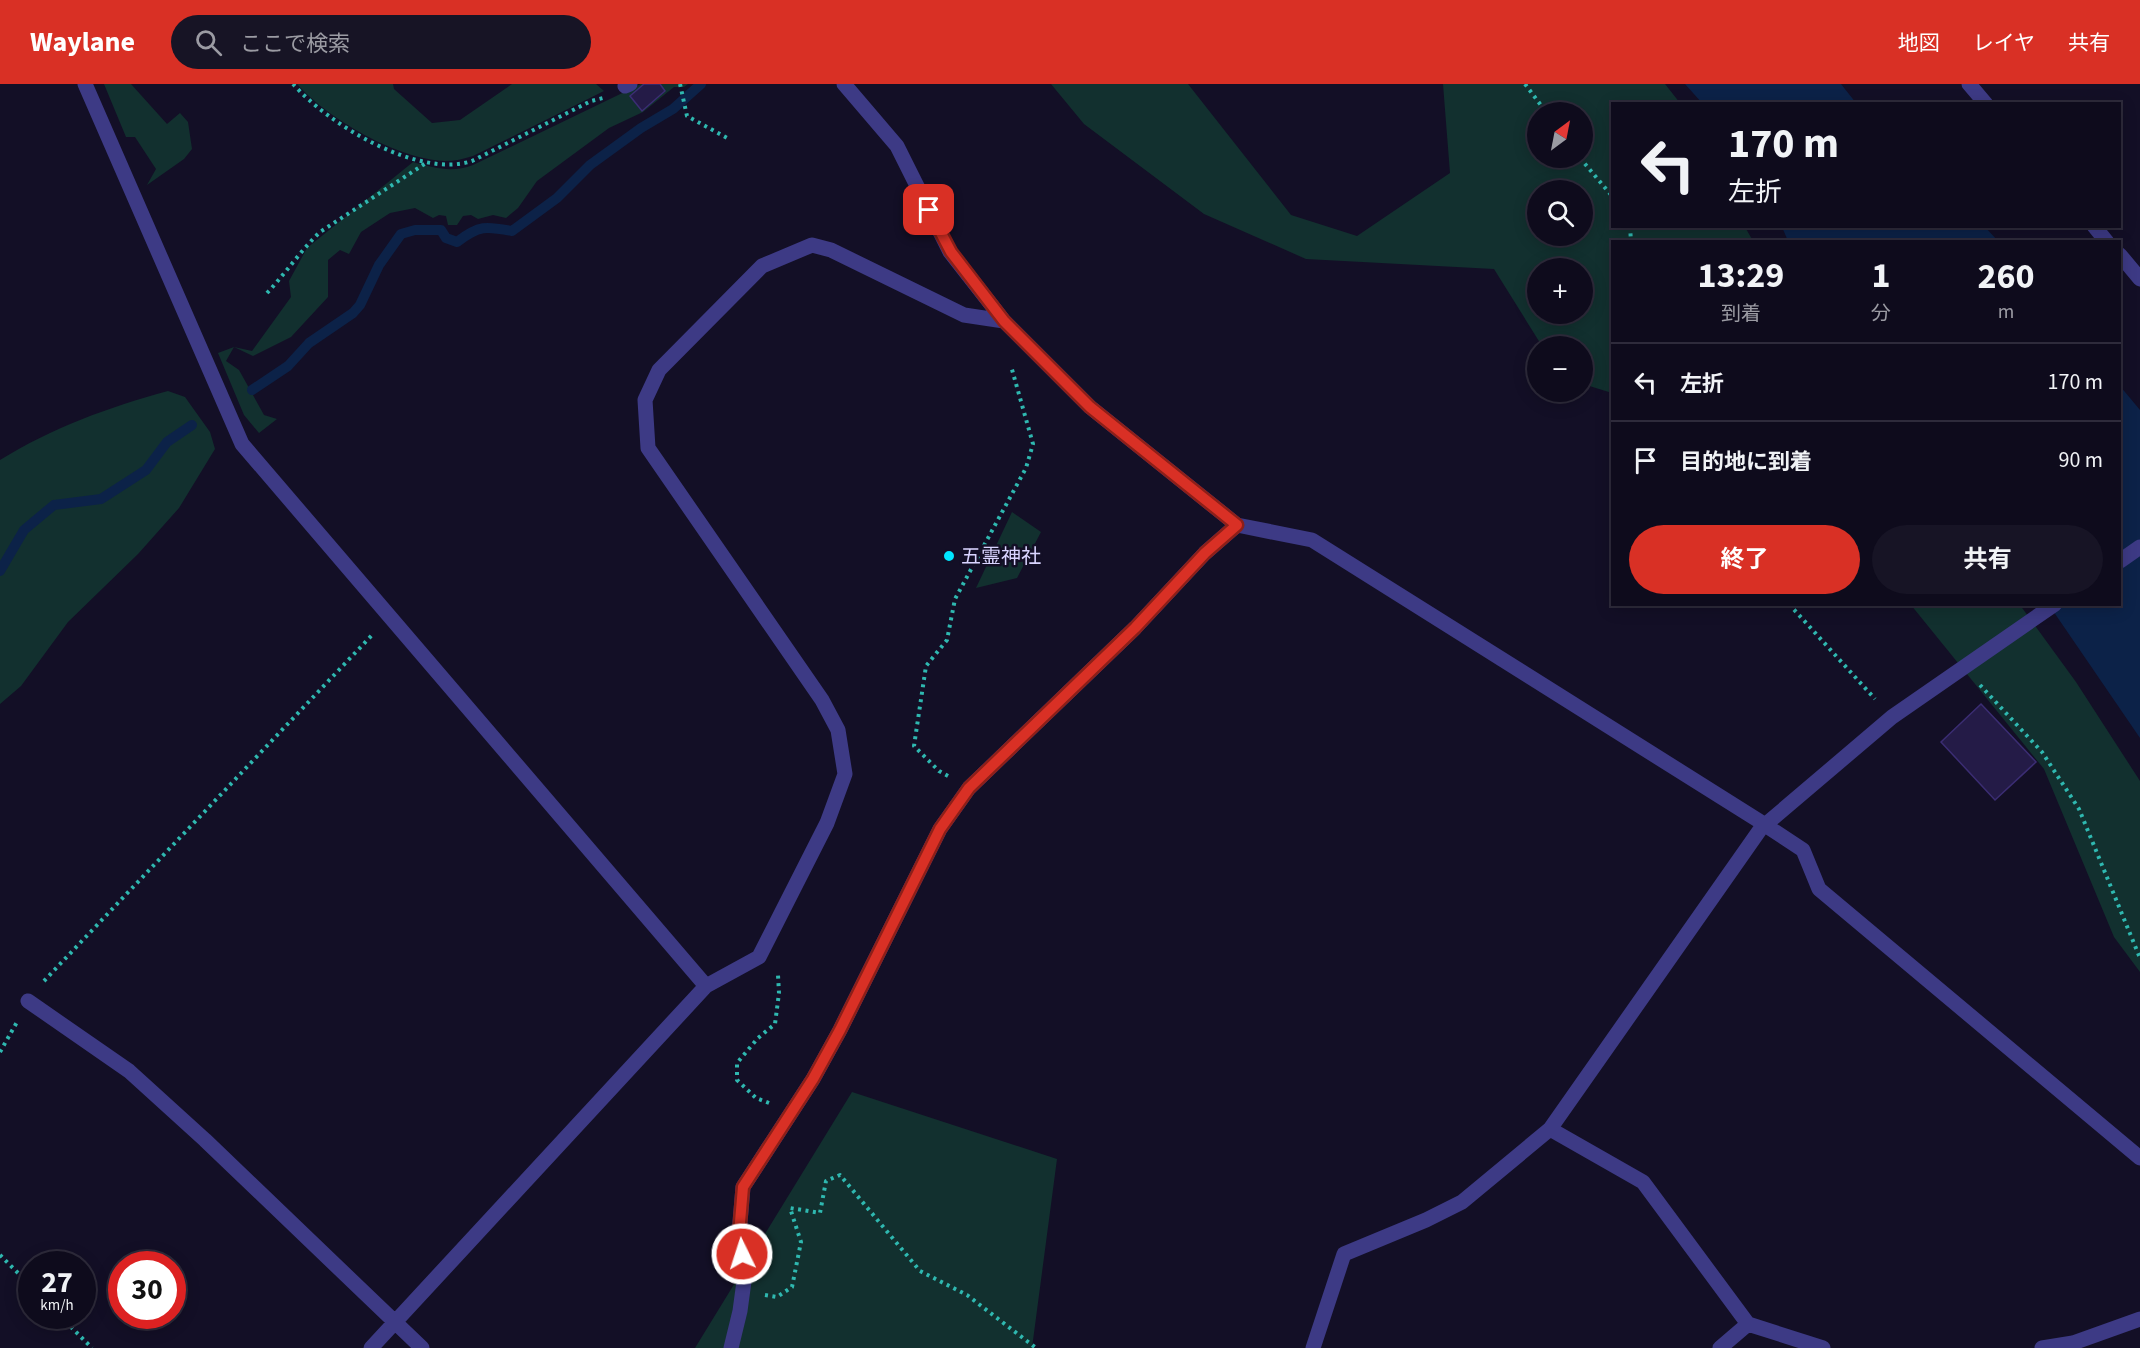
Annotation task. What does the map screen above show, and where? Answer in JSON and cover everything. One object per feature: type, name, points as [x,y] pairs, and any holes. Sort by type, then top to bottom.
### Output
[{"type":"street","points":[[85,84],[242,444],[706,986]]},
{"type":"street","points":[[844,84],[897,146],[951,252],[1004,321],[1090,407],[1237,525],[1312,540],[1764,824],[1551,1129],[1462,1202],[1426,1220],[1344,1254],[1313,1348]]},
{"type":"street","points":[[1969,84],[1984,102]]},
{"type":"street","points":[[2096,228],[2106,240]]},
{"type":"street","points":[[371,1348],[706,986],[759,957],[827,823],[845,774],[838,730],[822,700],[648,448],[645,400],[659,370],[762,266],[812,245],[831,250],[964,315],[1004,321]]},
{"type":"street","points":[[2121,256],[2140,279]]},
{"type":"street","points":[[731,1348],[740,1311],[745,1274],[739,1234],[743,1187],[813,1079],[840,1030],[940,829],[969,788],[1135,628],[1205,553],[1237,525]]},
{"type":"street","points":[[2121,560],[2140,546]]},
{"type":"street","points":[[2052,606],[1892,717],[1765,825],[1803,850],[1819,889],[2140,1158]]},
{"type":"street","points":[[28,1001],[129,1071],[422,1348]]},
{"type":"street","points":[[1551,1129],[1643,1182],[1748,1324],[1823,1348]]},
{"type":"street","points":[[2042,1348],[2073,1343],[2140,1319]]},
{"type":"street","points":[[1720,1348],[1748,1324]]},
{"type":"path","points":[[293,84],[323,112],[377,145],[427,163],[458,166],[627,85]]},
{"type":"path","points":[[680,84],[687,116],[729,139]]},
{"type":"path","points":[[1525,84],[1538,102]]},
{"type":"path","points":[[267,293],[296,262],[306,245],[320,232],[427,163]]},
{"type":"path","points":[[1588,168],[1611,195]]},
{"type":"path","points":[[969,788],[939,771],[914,746],[926,666],[947,640],[955,599],[1026,468],[1034,444],[1006,346],[1004,321]]},
{"type":"path","points":[[1791,606],[1892,717]]},
{"type":"path","points":[[0,1052],[28,1001],[39,986],[391,616]]},
{"type":"path","points":[[1963,667],[2042,752],[2079,809],[2140,958]]},
{"type":"path","points":[[759,957],[777,970],[779,993],[775,1024],[758,1038],[737,1063],[737,1080],[756,1098],[773,1104],[785,1121]]},
{"type":"path","points":[[745,1274],[760,1294],[777,1297],[792,1287],[801,1242],[790,1208],[820,1214],[826,1181],[840,1175],[920,1271],[967,1295],[1036,1348]]},
{"type":"path","points":[[0,1255],[18,1273]]},
{"type":"path","points":[[73,1329],[92,1348]]},
{"type":"green space","points":[[104,84],[131,84],[167,124],[180,113],[188,122],[192,149],[184,159],[147,185],[156,169],[135,137],[126,137]]},
{"type":"green space","points":[[297,84],[393,84],[394,89],[432,123],[460,120],[512,84],[596,84],[604,91],[473,156],[445,161],[426,159],[406,153],[365,135],[326,111]]},
{"type":"green space","points":[[641,84],[688,84],[684,87],[674,87],[643,112],[609,128],[537,181],[518,208],[506,218],[493,215],[478,219],[471,215],[463,216],[457,225],[448,225],[446,216],[439,215],[433,218],[415,208],[390,213],[361,232],[349,254],[340,250],[328,260],[328,297],[291,337],[253,356],[234,347],[252,351],[291,297],[289,281],[307,248],[413,162],[443,169],[458,169],[473,165]]},
{"type":"green space","points":[[1051,84],[1188,84],[1291,215],[1357,236],[1450,173],[1443,84],[1665,84],[1679,102],[1611,102],[1611,228],[1746,228],[1752,240],[1611,240],[1611,393],[1593,387],[1593,336],[1536,336],[1528,324],[1593,324],[1593,258],[1527,258],[1527,322],[1494,269],[1306,259],[1204,214],[1084,124]]},
{"type":"green space","points":[[234,347],[226,361],[239,370],[264,415],[277,419],[259,433],[244,415],[218,353]]},
{"type":"green space","points":[[168,391],[185,397],[210,432],[215,449],[179,508],[138,554],[68,622],[21,686],[0,704],[0,460],[40,438],[81,420]]},
{"type":"green space","points":[[1012,512],[1041,532],[1017,578],[976,588]]},
{"type":"green space","points":[[1912,606],[2021,606],[2076,682],[2140,781],[2140,972],[2114,937],[2044,769]]},
{"type":"green space","points":[[852,1092],[1057,1159],[1032,1348],[695,1348]]},
{"type":"water","points":[[1685,84],[1841,84],[1855,102],[1701,102]]},
{"type":"water","points":[[1782,228],[1986,228],[1997,240],[1788,240]]},
{"type":"water","points":[[2121,387],[2140,410],[2140,738],[2050,606],[2121,606]]},
{"type":"building","points":[[644,84],[660,84],[665,91],[642,111],[630,96]]},
{"type":"building","points":[[1981,704],[2036,762],[1995,800],[1941,742]]},
{"type":"waterway","points":[[252,390],[288,366],[309,343],[353,313],[360,305],[379,265],[401,234],[415,230],[441,230],[446,238],[457,242],[471,232],[483,228],[512,231],[557,198],[590,165],[641,128],[673,109],[701,84]]},
{"type":"waterway","points":[[0,571],[24,530],[54,505],[101,499],[146,470],[167,442],[192,425]]},
{"type":"place","name":"五霊神社","points":[[949,556]]},
{"type":"route","points":[[742,1254],[739,1234],[743,1187],[813,1079],[840,1030],[940,829],[969,788],[1135,628],[1205,553],[1237,525],[1090,407],[1004,321],[951,252],[929,210]]}]
